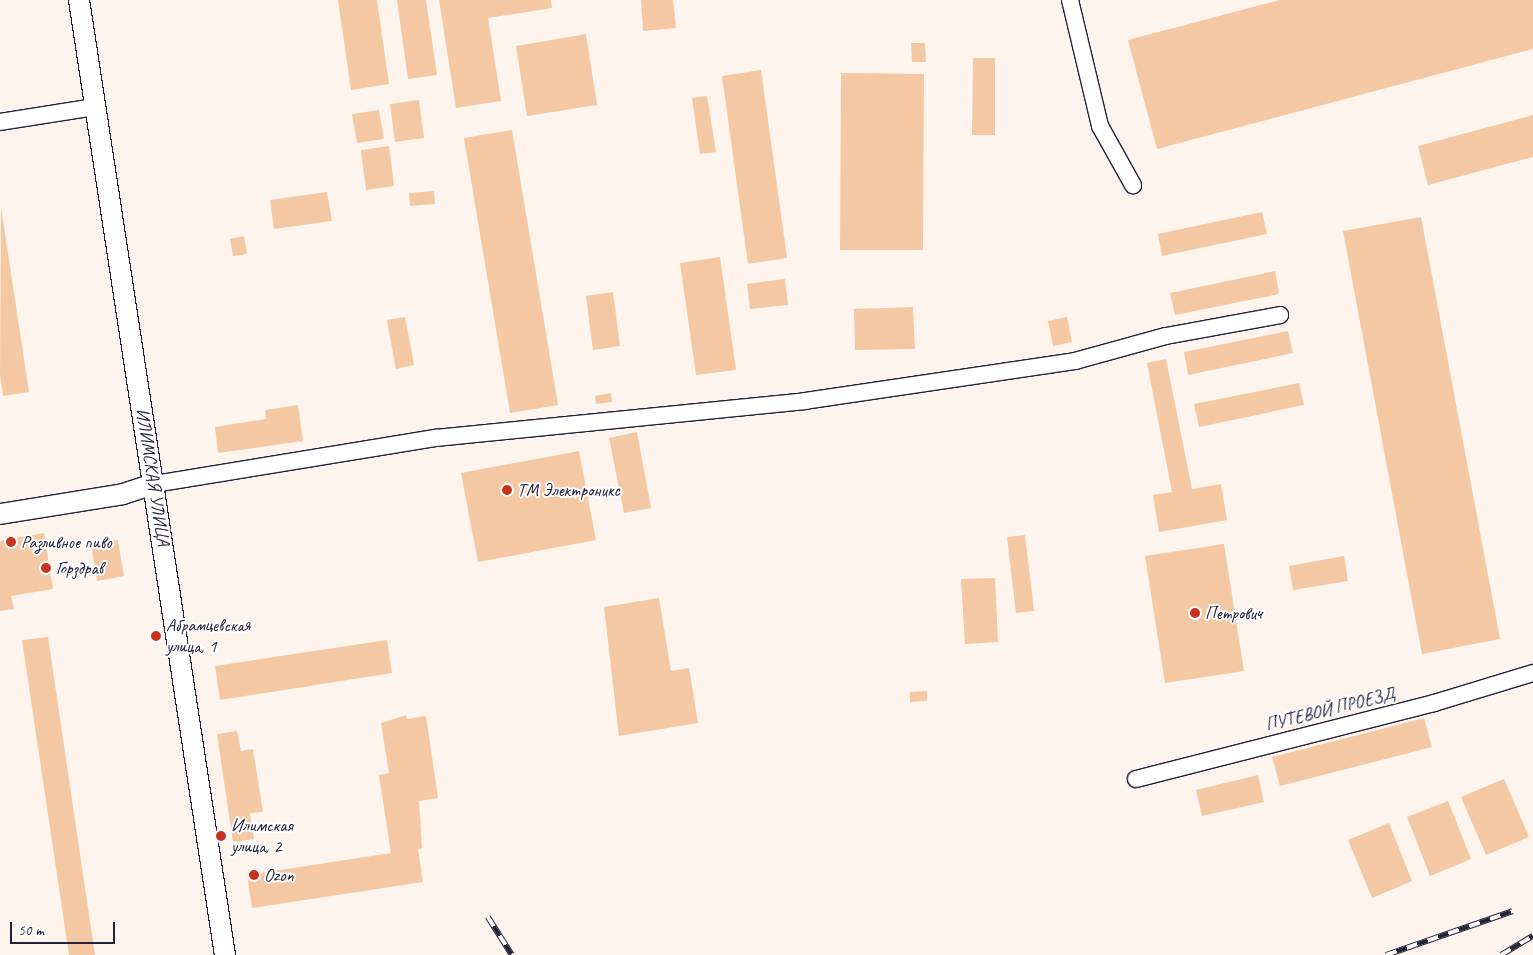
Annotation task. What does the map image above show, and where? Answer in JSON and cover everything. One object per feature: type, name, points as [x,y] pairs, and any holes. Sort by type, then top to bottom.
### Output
[{"type":"street","name":"ИЛИМСКАЯ УЛИЦА","points":[[79,0],[225,955]]},
{"type":"street","points":[[1070,0],[1100,126],[1133,185]]},
{"type":"street","points":[[0,122],[95,107]]},
{"type":"street","points":[[0,514],[123,494],[154,484],[436,438],[804,401],[1075,361],[1166,336],[1280,316]]},
{"type":"street","name":"ПУТЕВОЙ ПРОЕЗД","points":[[1136,778],[1434,703],[1533,674]]},
{"type":"building","points":[[338,0],[377,0],[389,84],[351,90]]},
{"type":"building","points":[[397,0],[426,0],[437,75],[408,79]]},
{"type":"building","points":[[439,0],[551,0],[552,8],[488,18],[501,101],[456,108]]},
{"type":"building","points":[[641,0],[673,0],[676,28],[643,31]]},
{"type":"building","points":[[1280,0],[1533,0],[1533,49],[1157,149],[1128,40]]},
{"type":"building","points":[[586,34],[597,105],[527,116],[516,46]]},
{"type":"building","points":[[911,43],[925,43],[926,62],[912,62]]},
{"type":"building","points":[[973,58],[995,58],[995,135],[972,135]]},
{"type":"building","points":[[761,70],[787,258],[748,264],[722,76]]},
{"type":"building","points":[[841,73],[924,74],[923,250],[840,250]]},
{"type":"building","points":[[707,96],[716,152],[700,154],[692,98]]},
{"type":"building","points":[[419,100],[424,138],[395,142],[390,104]]},
{"type":"building","points":[[379,110],[384,139],[357,143],[352,114]]},
{"type":"building","points":[[1533,115],[1533,157],[1428,185],[1418,146]]},
{"type":"building","points":[[512,130],[558,405],[510,413],[464,138]]},
{"type":"building","points":[[389,146],[394,186],[366,190],[361,150]]},
{"type":"building","points":[[434,191],[435,204],[410,206],[409,193]]},
{"type":"building","points":[[327,192],[332,221],[274,229],[270,200]]},
{"type":"building","points":[[1,207],[29,392],[3,396],[0,374]]},
{"type":"building","points":[[1262,212],[1267,234],[1162,256],[1158,234]]},
{"type":"building","points":[[1421,217],[1500,639],[1422,654],[1343,231]]},
{"type":"building","points":[[244,236],[247,254],[233,256],[230,239]]},
{"type":"building","points":[[720,257],[736,370],[696,375],[680,263]]},
{"type":"building","points":[[1275,271],[1279,294],[1175,315],[1170,293]]},
{"type":"building","points":[[785,279],[788,305],[750,309],[747,284]]},
{"type":"building","points":[[613,292],[620,346],[593,350],[586,296]]},
{"type":"building","points":[[913,307],[915,349],[855,350],[854,309]]},
{"type":"building","points":[[405,317],[414,365],[396,369],[387,320]]},
{"type":"building","points":[[1067,317],[1072,342],[1053,346],[1048,321]]},
{"type":"building","points":[[1288,331],[1293,353],[1188,375],[1184,352]]},
{"type":"building","points":[[1166,359],[1192,489],[1221,484],[1227,520],[1159,532],[1153,495],[1172,492],[1147,363]]},
{"type":"building","points":[[1299,383],[1304,405],[1199,427],[1194,404]]},
{"type":"building","points":[[611,393],[612,402],[596,404],[595,396]]},
{"type":"building","points":[[298,405],[303,441],[218,453],[215,427],[266,419],[265,410]]},
{"type":"building","points":[[637,432],[651,508],[624,513],[609,438]]},
{"type":"building","points":[[579,451],[596,540],[478,562],[461,473]]},
{"type":"building","points":[[44,533],[53,589],[11,596],[14,609],[0,611],[0,541]]},
{"type":"building","points":[[1025,535],[1034,611],[1016,613],[1007,537]]},
{"type":"building","points":[[118,540],[124,576],[97,581],[91,544]]},
{"type":"building","name":"Петрович","points":[[1224,544],[1244,671],[1165,683],[1145,556]]},
{"type":"building","points":[[1344,556],[1348,581],[1293,590],[1289,566]]},
{"type":"building","points":[[995,578],[998,642],[965,644],[961,579]]},
{"type":"building","points":[[659,598],[671,671],[689,668],[698,723],[619,736],[604,607]]},
{"type":"building","points":[[48,637],[95,955],[69,955],[22,640]]},
{"type":"building","points":[[387,640],[392,673],[220,700],[215,666]]},
{"type":"building","points":[[927,691],[927,701],[910,702],[910,692]]},
{"type":"building","points":[[406,715],[407,719],[426,716],[438,798],[419,801],[422,848],[418,849],[423,882],[252,908],[247,875],[391,853],[379,775],[389,773],[381,723]]},
{"type":"building","points":[[1424,718],[1432,747],[1280,786],[1272,757]]},
{"type":"building","points":[[237,731],[241,751],[253,749],[263,812],[250,813],[254,839],[233,842],[217,734]]},
{"type":"building","points":[[1258,775],[1264,802],[1202,816],[1196,790]]},
{"type":"building","points":[[1504,779],[1529,837],[1486,855],[1461,797]]},
{"type":"building","points":[[1448,801],[1471,859],[1430,876],[1407,817]]},
{"type":"building","points":[[1389,823],[1412,881],[1372,898],[1348,840]]},
{"type":"railway","points":[[1386,955],[1513,911]]},
{"type":"railway","points":[[488,917],[512,955]]},
{"type":"railway","points":[[1501,955],[1533,936]]},
{"type":"place","name":"ТМ Электроникс","points":[[507,490]]},
{"type":"place","name":"Разливное пиво","points":[[11,542]]},
{"type":"place","name":"Горздрав","points":[[46,568]]},
{"type":"place","name":"Петрович","points":[[1195,613]]},
{"type":"place","name":"Абрамцевская улица, 1","points":[[156,636]]},
{"type":"place","name":"Илимская улица, 2","points":[[221,836]]},
{"type":"place","name":"Ozon","points":[[254,875]]}]
